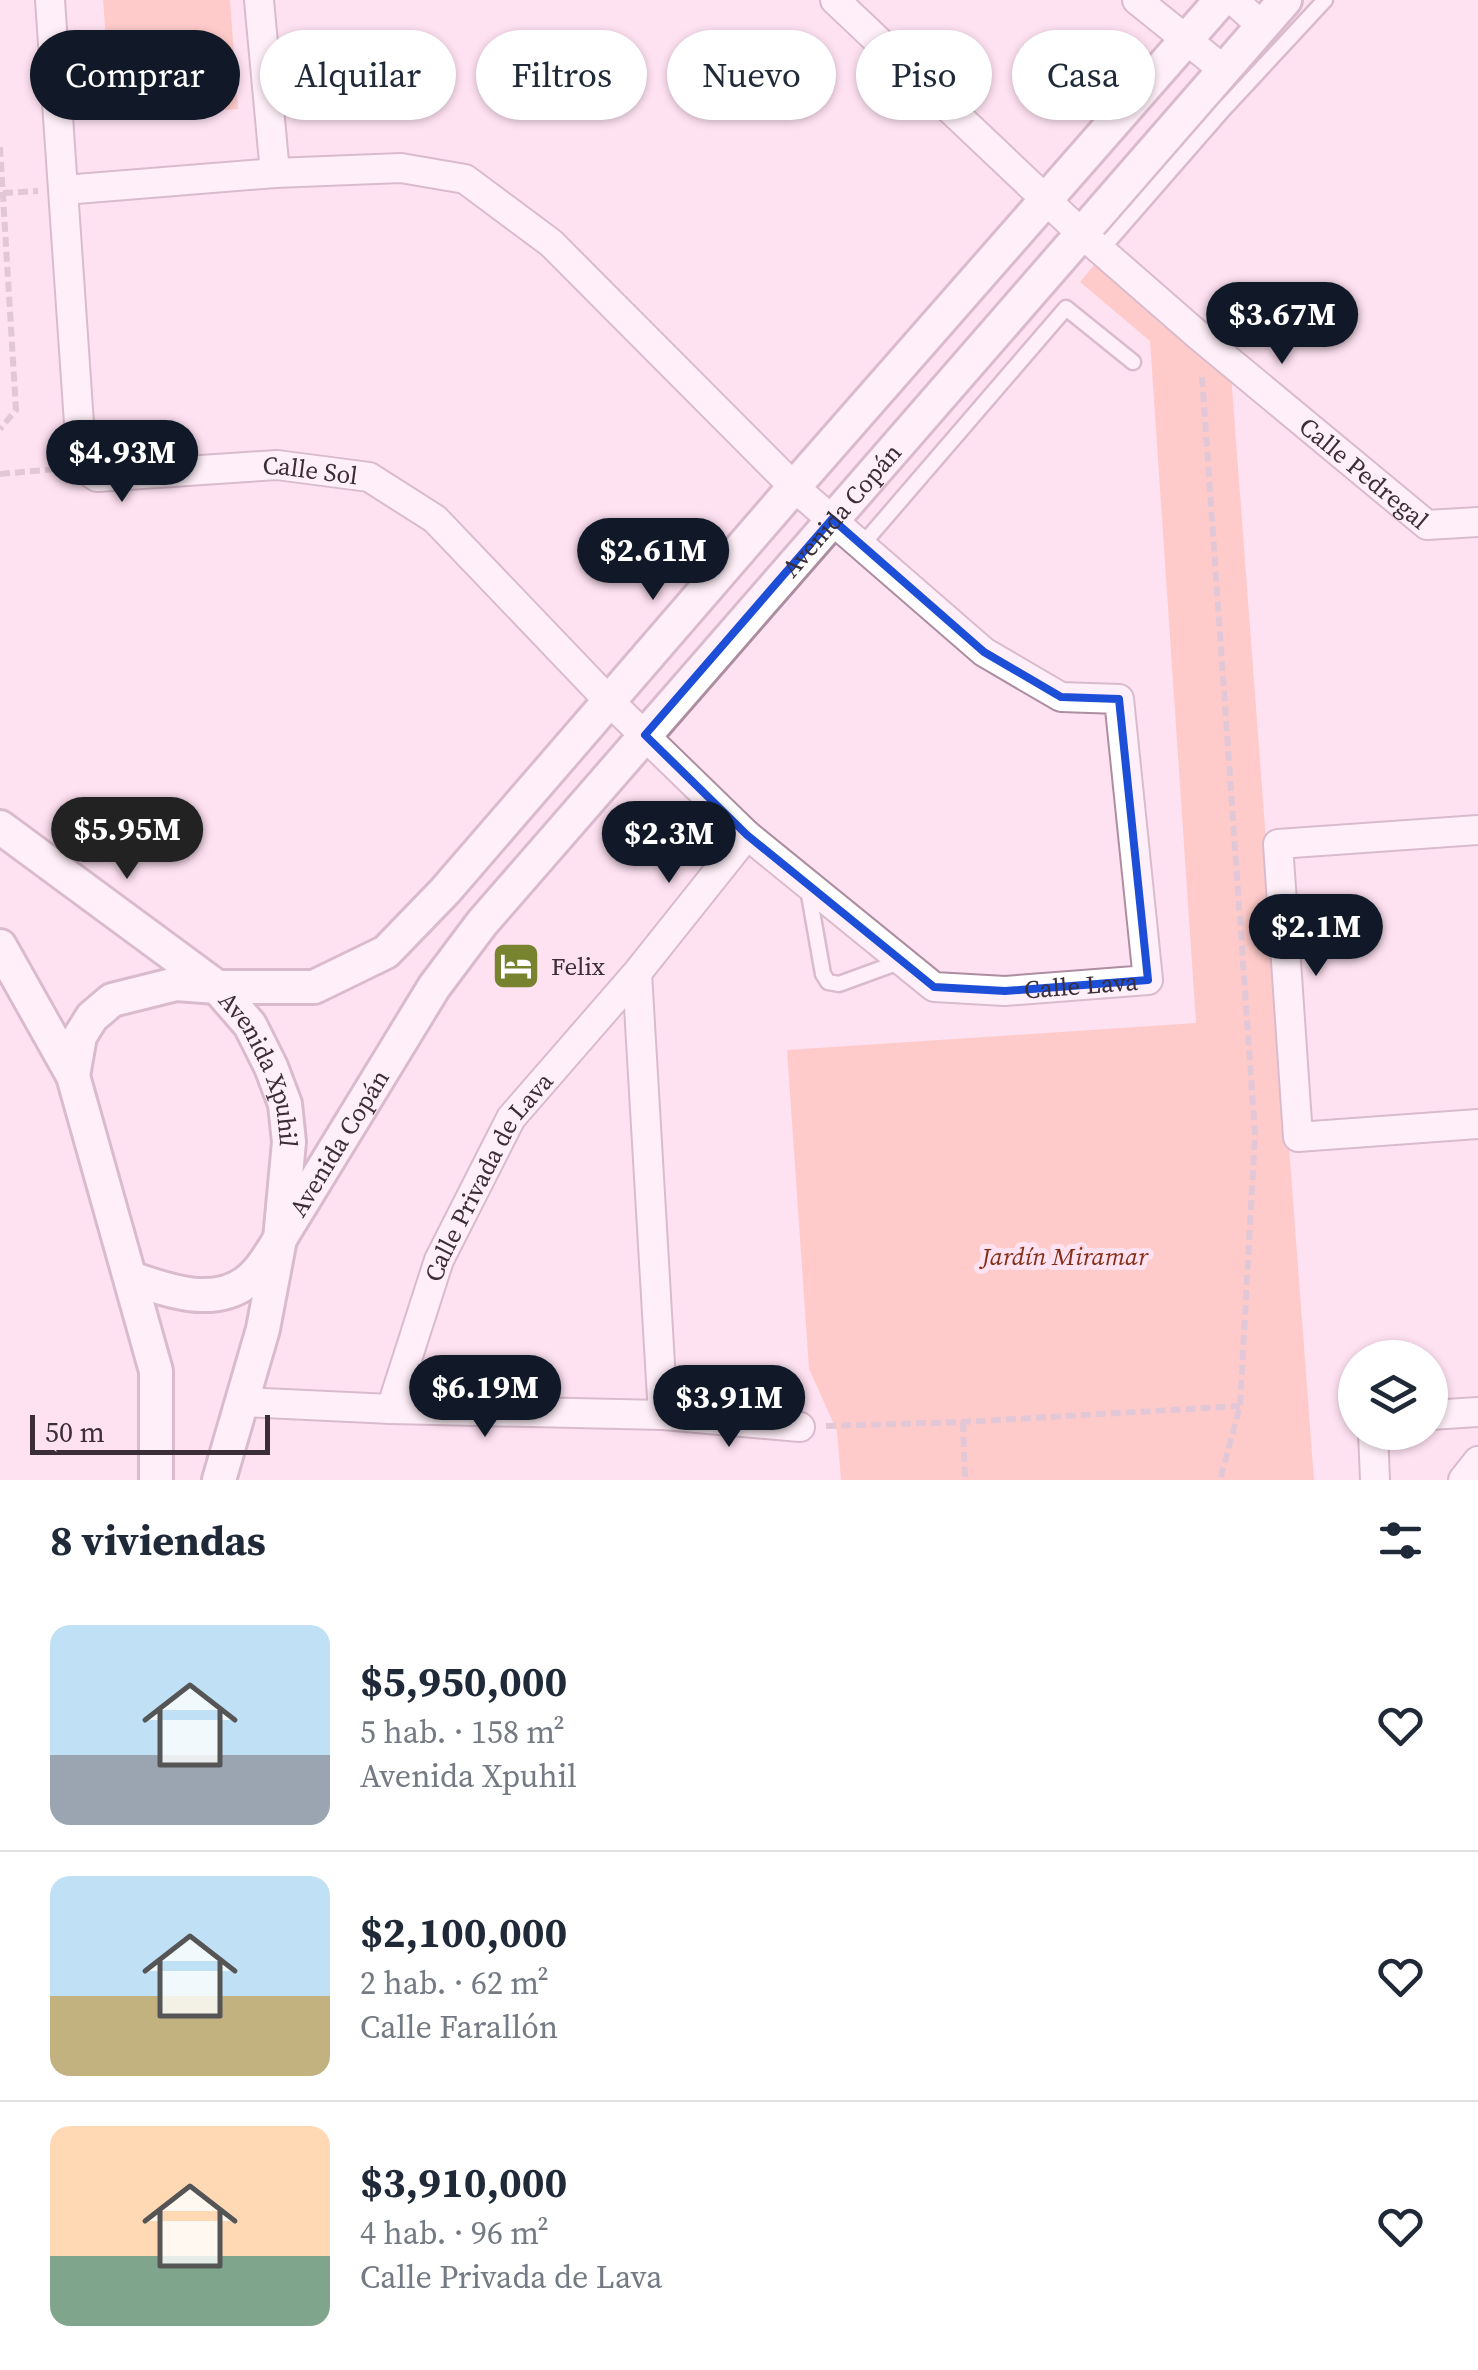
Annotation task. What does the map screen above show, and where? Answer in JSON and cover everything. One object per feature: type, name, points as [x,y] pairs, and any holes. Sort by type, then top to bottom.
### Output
[{"type":"street","points":[[50,0],[82,468]]},
{"type":"street","points":[[260,0],[275,173]]},
{"type":"street","name":"Calle Pedregal","points":[[835,0],[1092,241],[1199,336],[1426,525],[1478,522]]},
{"type":"street","points":[[1137,0],[1224,70]]},
{"type":"street","name":"Avenida Copán","points":[[73,1076],[80,1036],[92,1017],[112,1000],[176,984],[314,986],[386,952],[444,891],[1220,0]]},
{"type":"street","points":[[1234,0],[1262,26]]},
{"type":"street","name":"Avenida Copán","points":[[131,1278],[174,1292],[218,1295],[245,1283],[265,1261],[434,986],[482,923],[832,520],[1092,241],[1224,70],[1284,0]]},
{"type":"street","points":[[64,190],[275,173],[401,168],[466,179],[551,243],[832,520]]},
{"type":"street","name":"Calle Sol","points":[[82,468],[98,478],[277,465],[369,478],[434,520],[609,702]]},
{"type":"street","name":"Calle Lava","points":[[609,702],[747,835],[934,986],[1005,991],[1148,980],[1119,699],[1062,697],[984,652],[832,520]]},
{"type":"street","name":"Avenida Xpuhil","points":[[0,827],[217,986],[250,1025],[285,1104],[289,1142],[280,1239],[263,1329],[219,1480]]},
{"type":"street","points":[[1478,830],[1278,844],[1298,1137],[1478,1124]]},
{"type":"street","name":"Calle Privada de Lava","points":[[391,1409],[438,1260],[511,1118],[637,973],[747,835]]},
{"type":"street","points":[[0,946],[73,1076],[156,1372],[156,1480]]},
{"type":"street","points":[[637,973],[663,1415]]},
{"type":"street","points":[[241,1402],[663,1415],[800,1427]]},
{"type":"street","points":[[1448,1414],[1478,1412]]},
{"type":"street","points":[[1374,1450],[1375,1480]]},
{"type":"street","points":[[1463,1480],[1478,1461]]},
{"type":"lane","points":[[1092,241],[1223,110],[1325,0]]},
{"type":"lane","points":[[862,545],[1066,308],[1133,362]]},
{"type":"lane","points":[[807,884],[823,974],[828,982],[839,984],[902,961]]},
{"type":"path","points":[[0,147],[16,410],[0,429]]},
{"type":"path","points":[[1199,336],[1255,1134],[1240,1406],[1220,1480]]},
{"type":"path","points":[[0,474],[82,468]]},
{"type":"path","points":[[800,1427],[1240,1406]]},
{"type":"path","points":[[964,1422],[966,1480]]},
{"type":"highlighted area","points":[[832,519],[984,652],[1061,697],[1119,699],[1148,980],[1005,991],[934,987],[747,835],[645,735]]},
{"type":"green space","points":[[103,0],[230,0],[232,30],[105,30]]},
{"type":"green space","name":"Jardín Miramar","points":[[1098,260],[1231,374],[1314,1480],[841,1480],[837,1431],[809,1369],[787,1050],[1196,1023],[1150,341],[1080,282]]},
{"type":"place","name":"Felix","points":[[516,966]]}]
